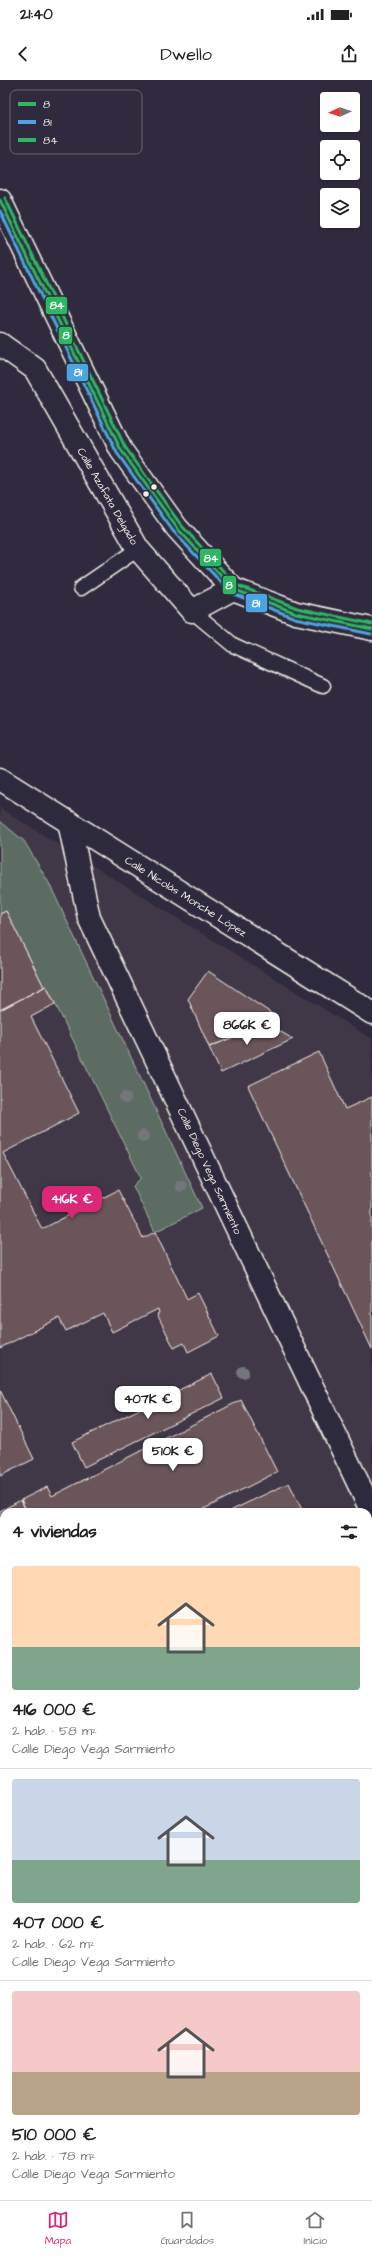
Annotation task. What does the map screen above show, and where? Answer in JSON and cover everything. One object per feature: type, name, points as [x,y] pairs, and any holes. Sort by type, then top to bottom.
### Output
[{"type":"street","points":[[0,200],[121,450],[178,528],[233,589],[296,613],[372,629]]},
{"type":"street","name":"Calle Azafata Delgado","points":[[0,344],[35,369],[138,549],[192,611]]},
{"type":"street","points":[[192,611],[233,589]]},
{"type":"street","name":"Calle Nicolás Monche López","points":[[0,779],[372,1013]]},
{"type":"street","name":"Calle Diego Vega Sarmiento","points":[[69,822],[89,918],[370,1508]]},
{"type":"lane","points":[[81,588],[138,549]]},
{"type":"lane","points":[[192,611],[233,645],[323,686]]},
{"type":"shaded area","points":[[0,808],[372,1039],[372,1508],[0,1508]]},
{"type":"green space","points":[[0,821],[24,841],[49,883],[202,1208],[155,1232],[133,1186],[141,1178],[47,987],[44,987],[6,911],[0,914]]},
{"type":"building","points":[[6,911],[44,987],[0,1010],[0,914]]},
{"type":"building","points":[[208,971],[271,1013],[261,1026],[209,1047],[188,999]]},
{"type":"building","points":[[46,986],[55,1004],[31,1017],[79,1113],[3,1153],[42,1229],[118,1190],[143,1238],[155,1232],[187,1299],[198,1293],[219,1336],[188,1352],[184,1343],[174,1348],[157,1314],[159,1313],[158,1309],[112,1332],[103,1313],[66,1331],[59,1318],[0,1348],[0,1010]]},
{"type":"building","points":[[264,1022],[293,1039],[221,1073],[209,1047],[261,1026]]},
{"type":"building","points":[[319,1052],[345,1109],[372,1097],[372,1349],[248,1086]]},
{"type":"building","points":[[212,1374],[224,1398],[84,1467],[72,1442]]},
{"type":"building","points":[[0,1390],[34,1459],[0,1476]]},
{"type":"building","points":[[241,1400],[277,1472],[206,1508],[25,1508],[21,1500],[47,1487],[52,1496]]},
{"type":"building","points":[[289,1483],[301,1508],[236,1508]]},
{"type":"building","points":[[21,1500],[25,1508],[6,1508]]},
{"type":"transit line","name":"84","points":[[5,198],[125,447],[181,525],[236,585],[297,608],[372,624]]},
{"type":"transit line","name":"8","points":[[0,200],[121,450],[177,528],[233,589],[296,613],[372,629]]},
{"type":"transit line","name":"81","points":[[0,211],[117,453],[173,531],[231,593],[295,618],[371,634]]}]
